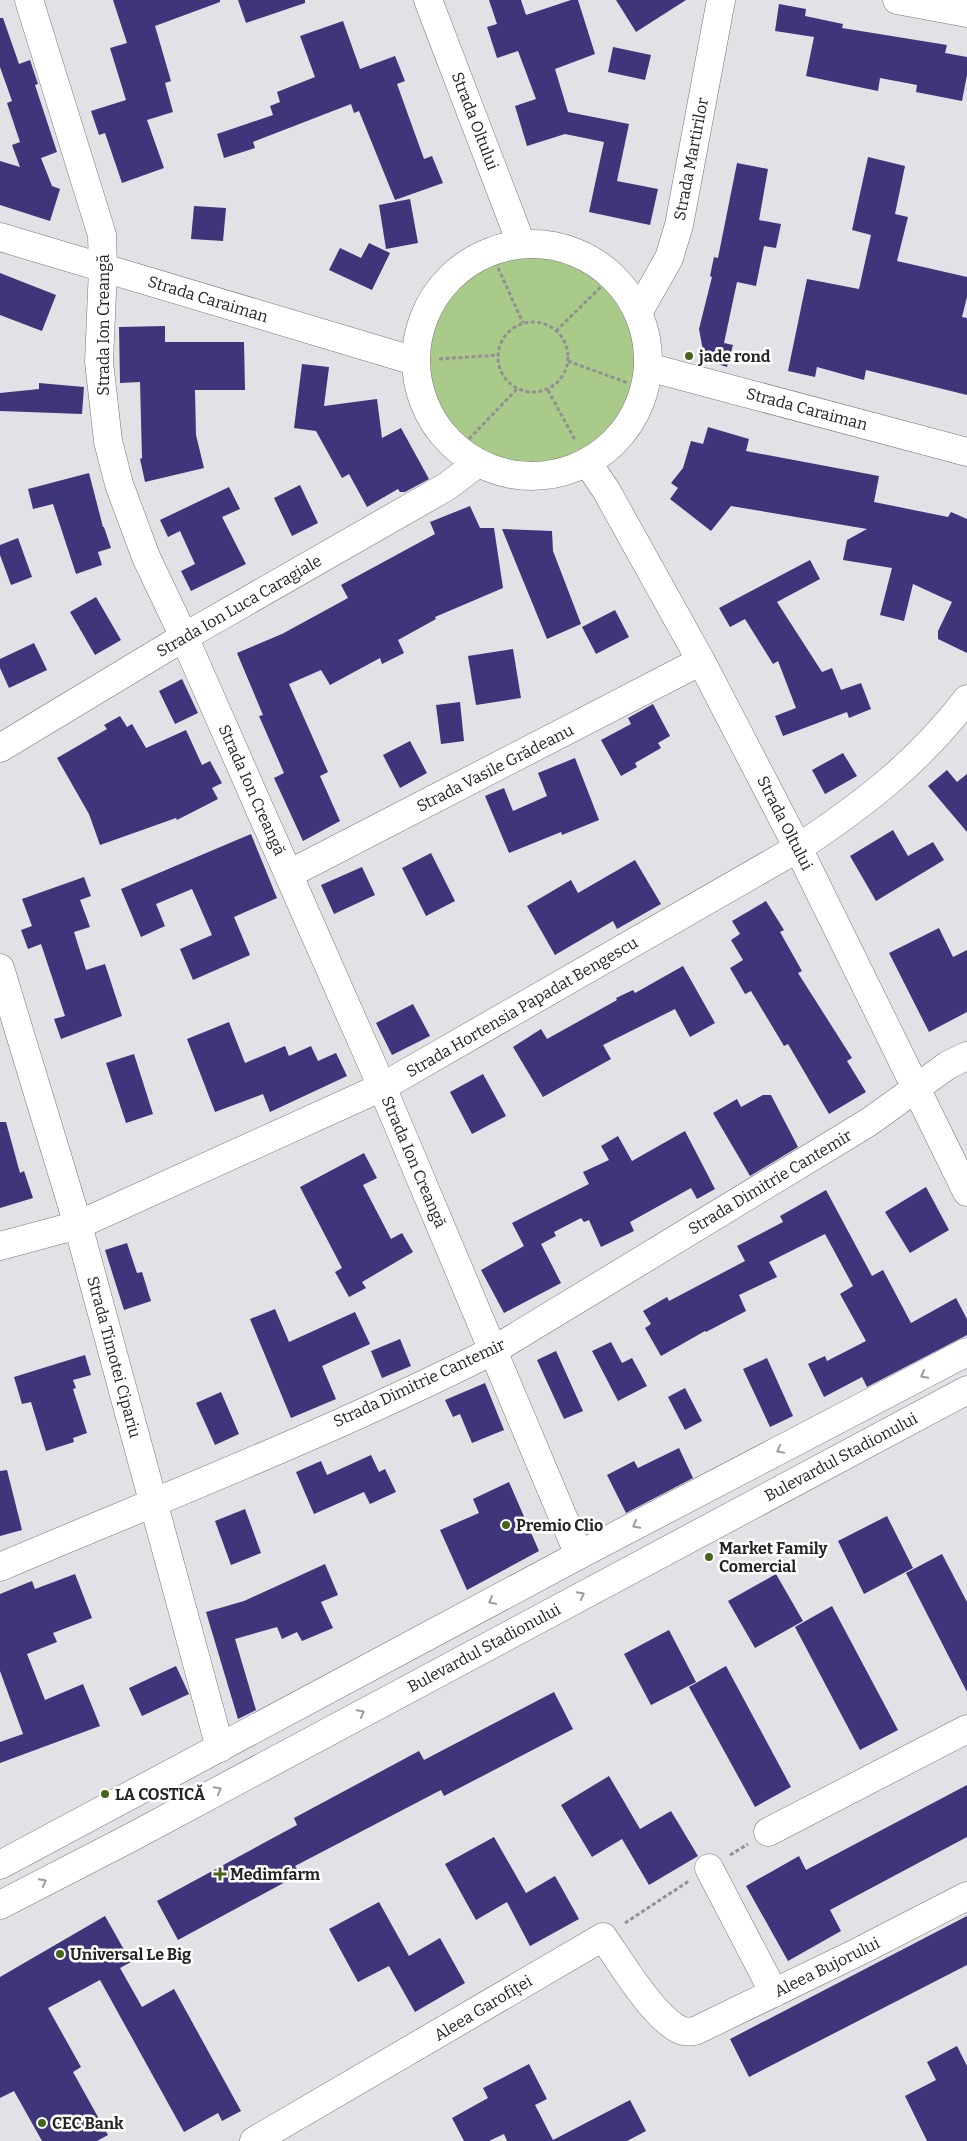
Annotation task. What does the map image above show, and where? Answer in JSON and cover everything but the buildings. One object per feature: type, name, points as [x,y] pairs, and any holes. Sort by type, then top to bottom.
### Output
[{"type":"street","name":"Strada Ion Creangă","points":[[29,0],[102,235],[103,268],[99,362],[108,441],[119,484],[146,557],[184,636],[382,1087],[579,1555]]},
{"type":"street","name":"Strada Oltului","points":[[428,0],[522,243]]},
{"type":"street","name":"Strada Martirilor","points":[[639,311],[669,258],[679,225],[721,0]]},
{"type":"street","points":[[897,0],[967,13]]},
{"type":"street","name":"Strada Caraiman","points":[[0,237],[415,361]]},
{"type":"street","points":[[522,243],[549,245],[580,254],[613,276],[639,311],[647,337],[646,378],[628,424],[610,446],[587,462],[566,471],[544,476],[528,476],[498,471],[468,456],[439,430],[424,404],[416,384],[415,361],[417,339],[426,311],[443,284],[468,262],[490,250],[522,243]]},
{"type":"street","name":"Strada Caraiman","points":[[646,378],[967,452]]},
{"type":"street","name":"Strada Ion Luca Caragiale","points":[[0,748],[184,636],[446,487],[468,456]]},
{"type":"street","name":"Strada Oltului","points":[[587,462],[606,490],[701,661],[798,848],[967,1192]]},
{"type":"street","name":"Strada Vasile Grădeanu","points":[[289,874],[701,661]]},
{"type":"street","name":"Strada Hortensia Papadat Bengescu","points":[[0,1246],[78,1225],[382,1087],[798,848],[888,784],[930,742],[967,699]]},
{"type":"street","name":"Strada Timotei Cipariu","points":[[0,968],[78,1225],[220,1748]]},
{"type":"street","name":"Strada Dimitrie Cantemir","points":[[0,1567],[442,1377],[494,1350],[869,1122],[915,1088],[967,1056]]},
{"type":"street","points":[[0,1865],[579,1555],[967,1352]]},
{"type":"street","name":"Bulevardul Stadionului","points":[[0,1904],[130,1838],[967,1390]]},
{"type":"street","points":[[768,1832],[967,1729]]},
{"type":"street","points":[[708,1868],[774,1993]]},
{"type":"street","name":"Aleea Bujorului","points":[[603,1937],[653,2006],[667,2020],[684,2031],[695,2031],[967,1896]]},
{"type":"street","name":"Aleea Garofiței","points":[[254,2141],[603,1937]]},
{"type":"path","points":[[490,250],[523,324]]},
{"type":"path","points":[[556,331],[613,276]]},
{"type":"path","points":[[534,322],[546,324],[563,339],[568,361],[562,378],[548,390],[538,392],[517,389],[502,375],[498,355],[505,335],[523,324],[534,322]]},
{"type":"path","points":[[415,361],[498,355]]},
{"type":"path","points":[[568,361],[646,378]]},
{"type":"path","points":[[468,456],[517,389]]},
{"type":"path","points":[[548,390],[587,462]]},
{"type":"path","points":[[603,1937],[708,1868],[768,1832]]},
{"type":"green space","points":[[531,243],[554,245],[586,257],[605,269],[621,285],[633,304],[642,325],[647,359],[645,382],[633,414],[621,433],[605,449],[586,461],[565,470],[531,475],[508,473],[476,461],[457,449],[441,433],[429,414],[420,393],[415,359],[417,336],[429,304],[441,285],[457,269],[476,257],[497,248]]},
{"type":"place","name":"jade rond","points":[[689,356]]},
{"type":"place","name":"Premio Clio","points":[[506,1525]]},
{"type":"place","name":"Market Family Comercial","points":[[709,1557]]},
{"type":"place","name":"LA COSTICĂ","points":[[105,1794]]},
{"type":"place","name":"Medimfarm","points":[[220,1874]]},
{"type":"place","name":"Universal Le Big","points":[[60,1954]]},
{"type":"place","name":"CEC Bank","points":[[42,2123]]}]
